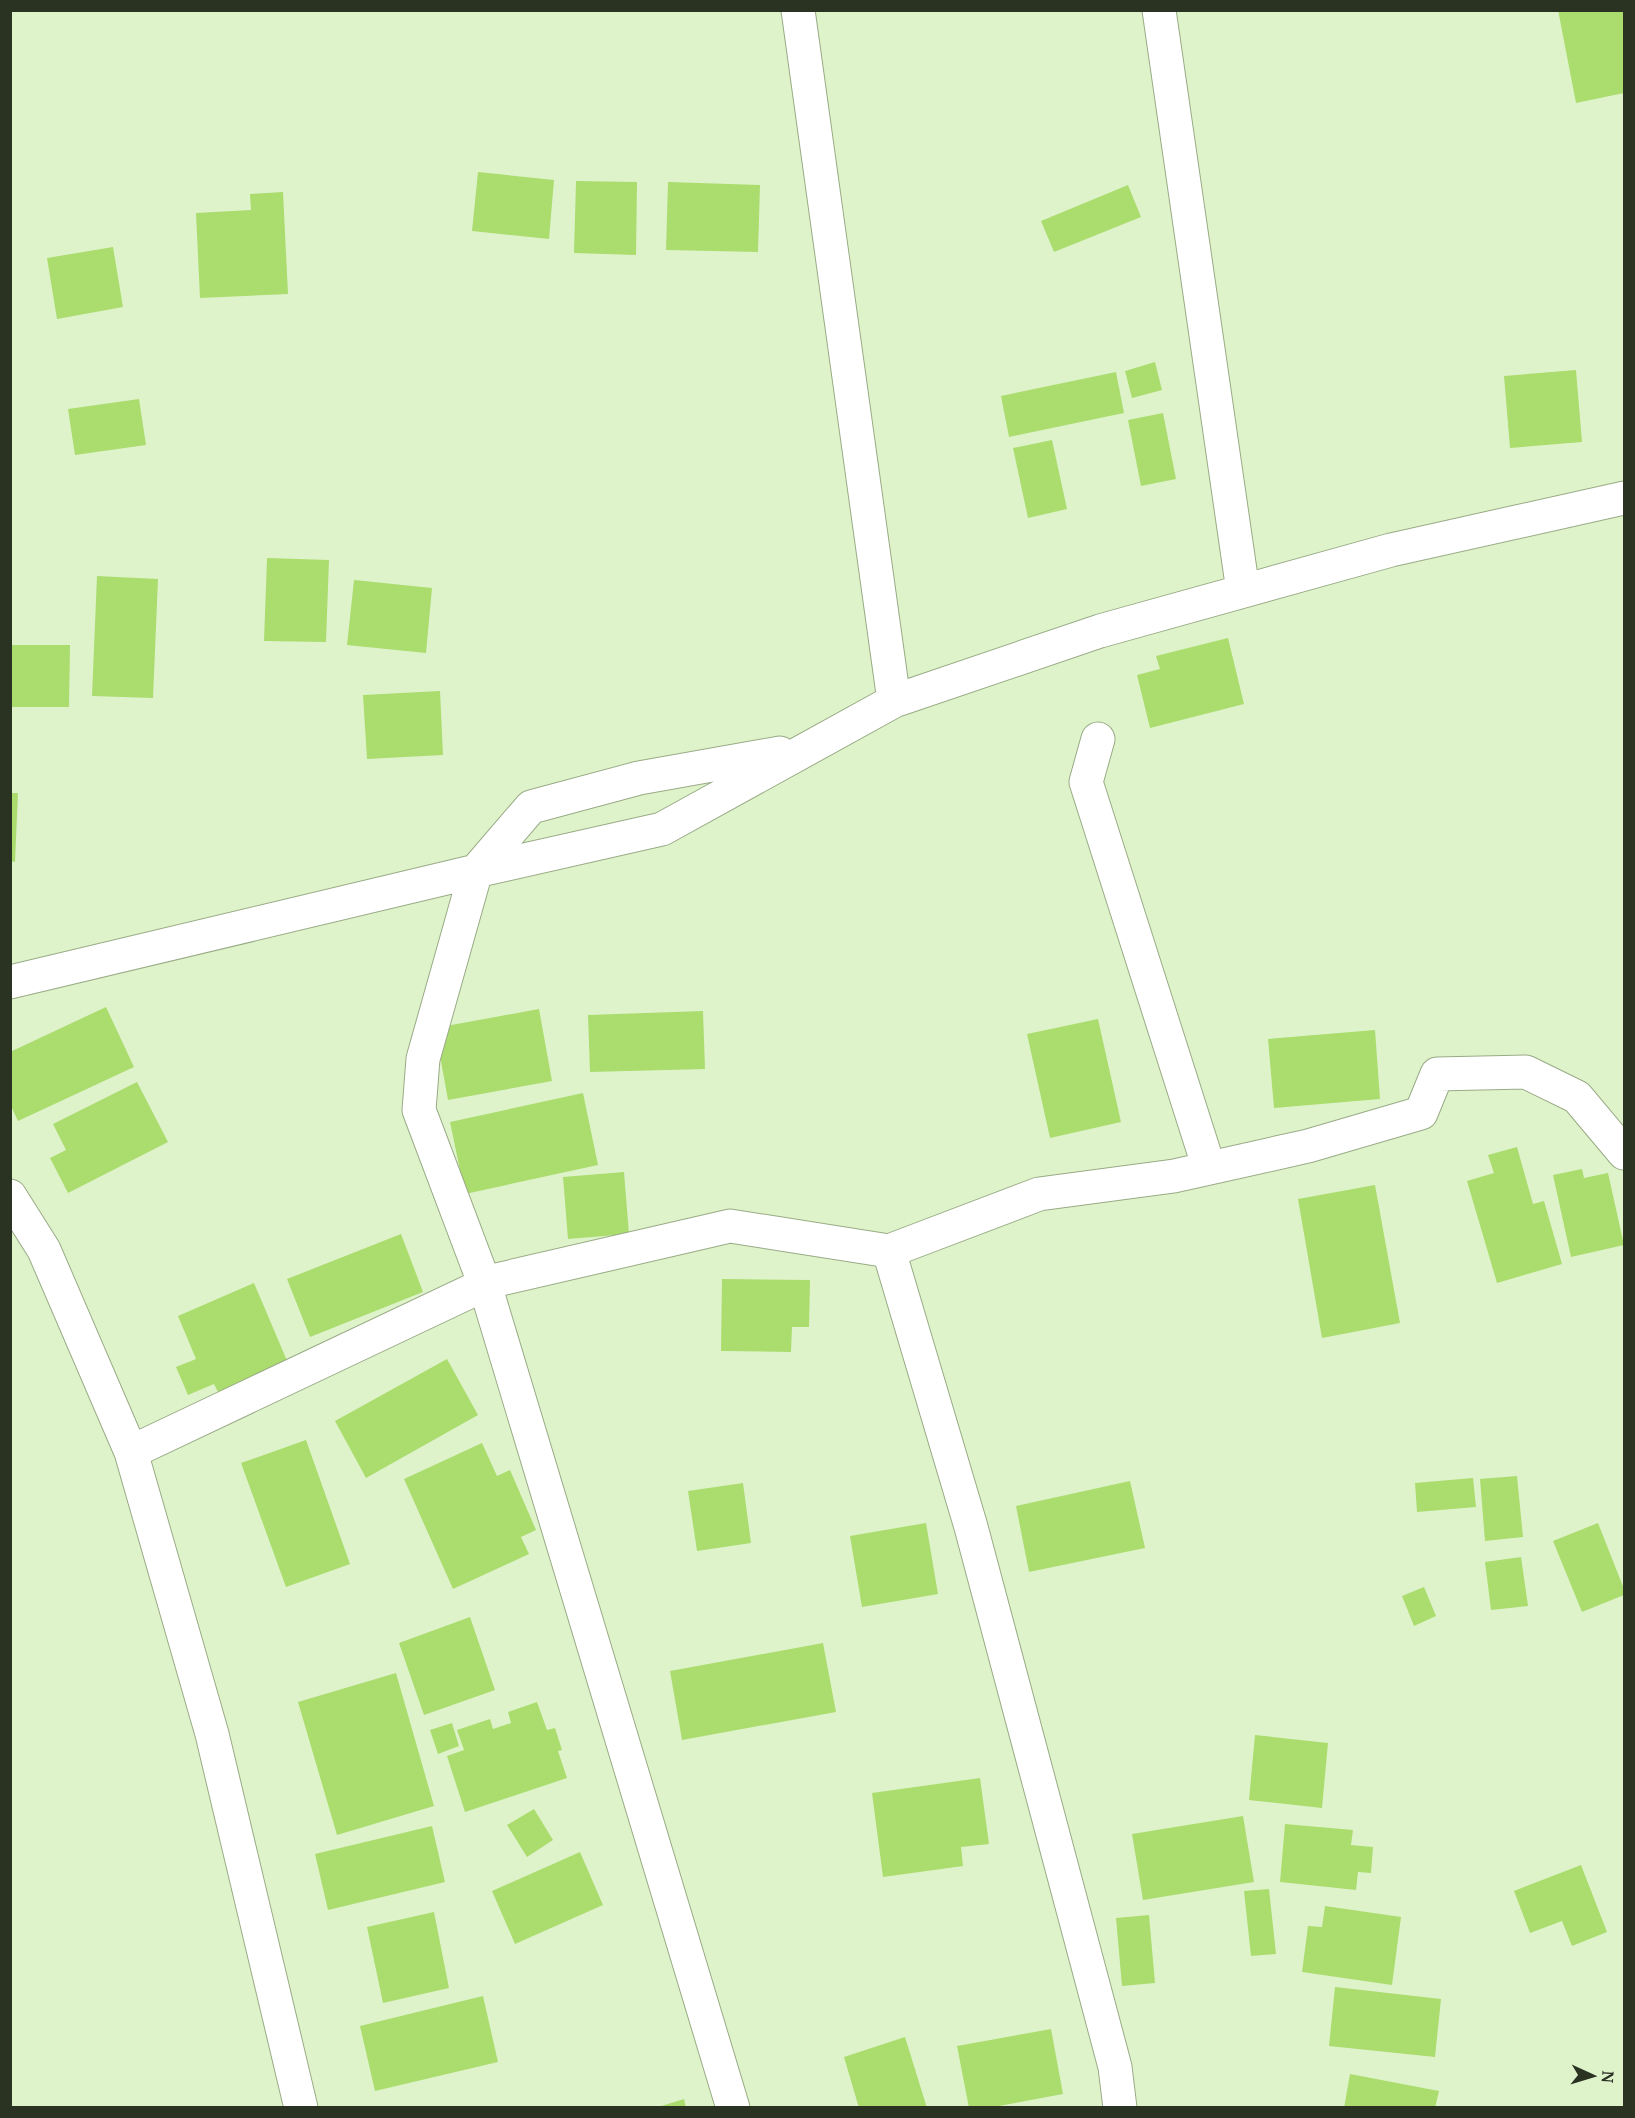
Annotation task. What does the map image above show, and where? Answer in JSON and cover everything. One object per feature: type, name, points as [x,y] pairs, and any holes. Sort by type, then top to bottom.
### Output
[{"type":"street","points":[[798,10],[894,701]]},
{"type":"street","points":[[1159,10],[1243,591]]},
{"type":"street","points":[[10,982],[662,829],[894,701],[1100,631],[1243,591],[1391,550],[1624,498]]},
{"type":"street","points":[[1098,739],[1086,782],[1209,1168]]},
{"type":"street","points":[[733,2108],[485,1285],[419,1110],[423,1059],[476,871],[531,807],[639,778],[808,748]]},
{"type":"street","points":[[131,1452],[485,1285],[504,1279],[730,1226],[889,1251],[1040,1194],[1174,1176],[1308,1146],[1421,1113],[1437,1074],[1526,1072],[1577,1097],[1624,1153]]},
{"type":"street","points":[[10,1196],[44,1250],[131,1452],[212,1734],[302,2108]]},
{"type":"street","points":[[889,1251],[971,1527],[1000,1634],[1115,2067],[1120,2108]]},
{"type":"building","points":[[1558,10],[1624,10],[1624,93],[1576,103]]},
{"type":"building","points":[[478,172],[554,180],[549,239],[472,231]]},
{"type":"building","points":[[576,181],[637,182],[636,255],[574,253]]},
{"type":"building","points":[[668,182],[760,185],[758,252],[666,250]]},
{"type":"building","points":[[1128,185],[1141,217],[1054,252],[1041,221]]},
{"type":"building","points":[[283,192],[288,294],[200,298],[196,213],[251,210],[250,194]]},
{"type":"building","points":[[113,247],[123,307],[57,319],[47,258]]},
{"type":"building","points":[[1155,362],[1162,390],[1132,398],[1125,371]]},
{"type":"building","points":[[1576,370],[1582,442],[1510,448],[1504,376]]},
{"type":"building","points":[[1116,372],[1124,413],[1009,437],[1001,396]]},
{"type":"building","points":[[139,399],[146,445],[75,455],[68,409]]},
{"type":"building","points":[[1163,413],[1176,479],[1141,486],[1128,420]]},
{"type":"building","points":[[1052,440],[1067,509],[1028,518],[1013,448]]},
{"type":"building","points":[[267,558],[329,560],[326,642],[264,641]]},
{"type":"building","points":[[97,576],[158,579],[153,698],[92,696]]},
{"type":"building","points":[[354,580],[432,588],[426,653],[347,645]]},
{"type":"building","points":[[1228,638],[1244,704],[1150,728],[1137,675],[1160,669],[1156,656]]},
{"type":"building","points":[[12,645],[70,645],[69,707],[12,707]]},
{"type":"building","points":[[440,691],[443,755],[367,759],[363,695]]},
{"type":"building","points":[[10,793],[18,793],[15,862],[10,861]]},
{"type":"building","points":[[106,1007],[134,1067],[18,1121],[10,1104],[10,1052]]},
{"type":"building","points":[[539,1009],[552,1081],[448,1100],[435,1028]]},
{"type":"building","points":[[703,1011],[705,1069],[590,1072],[588,1015]]},
{"type":"building","points":[[1098,1019],[1121,1122],[1050,1138],[1027,1034]]},
{"type":"building","points":[[1375,1030],[1380,1099],[1274,1108],[1268,1039]]},
{"type":"building","points":[[137,1082],[168,1142],[68,1193],[50,1158],[66,1150],[53,1124]]},
{"type":"building","points":[[583,1093],[598,1165],[465,1194],[450,1122]]},
{"type":"building","points":[[1517,1147],[1533,1204],[1544,1201],[1562,1264],[1497,1283],[1467,1181],[1494,1173],[1488,1155]]},
{"type":"building","points":[[1582,1169],[1584,1178],[1608,1173],[1624,1245],[1571,1257],[1553,1175]]},
{"type":"building","points":[[624,1172],[629,1234],[568,1239],[563,1177]]},
{"type":"building","points":[[1375,1185],[1400,1323],[1322,1338],[1298,1199]]},
{"type":"building","points":[[401,1234],[423,1292],[310,1337],[287,1279]]},
{"type":"building","points":[[722,1279],[810,1280],[809,1327],[792,1327],[791,1352],[721,1351]]},
{"type":"building","points":[[254,1283],[288,1363],[218,1392],[214,1384],[188,1395],[176,1367],[196,1359],[178,1316]]},
{"type":"building","points":[[447,1359],[478,1415],[366,1478],[335,1421]]},
{"type":"building","points":[[306,1440],[350,1564],[286,1587],[241,1463]]},
{"type":"building","points":[[482,1443],[497,1476],[510,1470],[536,1530],[521,1537],[529,1554],[453,1589],[404,1479]]},
{"type":"building","points":[[1517,1476],[1523,1537],[1485,1541],[1480,1479]]},
{"type":"building","points":[[1473,1478],[1476,1507],[1417,1512],[1415,1483]]},
{"type":"building","points":[[1130,1481],[1145,1548],[1029,1572],[1016,1506]]},
{"type":"building","points":[[743,1483],[751,1543],[697,1551],[688,1491]]},
{"type":"building","points":[[926,1523],[938,1594],[862,1607],[850,1536]]},
{"type":"building","points":[[1598,1523],[1624,1589],[1624,1595],[1582,1612],[1553,1541]]},
{"type":"building","points":[[1521,1557],[1528,1606],[1491,1610],[1485,1562]]},
{"type":"building","points":[[1424,1587],[1436,1616],[1414,1626],[1402,1596]]},
{"type":"building","points":[[470,1617],[495,1690],[424,1715],[399,1643]]},
{"type":"building","points":[[823,1643],[836,1712],[682,1740],[670,1671]]},
{"type":"building","points":[[396,1673],[434,1806],[337,1835],[298,1702]]},
{"type":"building","points":[[537,1702],[547,1730],[555,1728],[562,1750],[558,1751],[567,1778],[465,1812],[447,1756],[464,1750],[457,1730],[490,1719],[493,1729],[511,1723],[508,1712]]},
{"type":"building","points":[[452,1723],[459,1746],[438,1754],[430,1730]]},
{"type":"building","points":[[1255,1735],[1328,1743],[1322,1808],[1249,1800]]},
{"type":"building","points":[[980,1778],[989,1844],[961,1847],[963,1866],[883,1877],[872,1793]]},
{"type":"building","points":[[534,1809],[553,1840],[527,1857],[507,1825]]},
{"type":"building","points":[[1243,1816],[1254,1882],[1143,1900],[1132,1834]]},
{"type":"building","points":[[1285,1824],[1353,1830],[1351,1845],[1373,1847],[1371,1873],[1358,1872],[1356,1890],[1280,1882]]},
{"type":"building","points":[[432,1826],[445,1882],[328,1910],[315,1854]]},
{"type":"building","points":[[580,1852],[603,1905],[515,1944],[492,1891]]},
{"type":"building","points":[[1581,1865],[1607,1932],[1572,1946],[1562,1921],[1530,1933],[1514,1891]]},
{"type":"building","points":[[1269,1889],[1276,1954],[1251,1956],[1244,1891]]},
{"type":"building","points":[[1325,1906],[1401,1917],[1392,1985],[1302,1972],[1308,1926],[1322,1927]]},
{"type":"building","points":[[434,1912],[449,1988],[383,2003],[367,1927]]},
{"type":"building","points":[[1149,1915],[1155,1983],[1122,1986],[1116,1918]]},
{"type":"building","points":[[1335,1987],[1441,1999],[1435,2057],[1329,2046]]},
{"type":"building","points":[[483,1996],[498,2062],[375,2091],[360,2026]]},
{"type":"building","points":[[1051,2029],[1063,2094],[988,2108],[969,2108],[957,2046]]},
{"type":"building","points":[[905,2037],[927,2108],[859,2108],[844,2057]]},
{"type":"building","points":[[1350,2074],[1439,2091],[1435,2108],[1344,2108]]},
{"type":"building","points":[[684,2099],[686,2108],[658,2108],[658,2107]]}]
